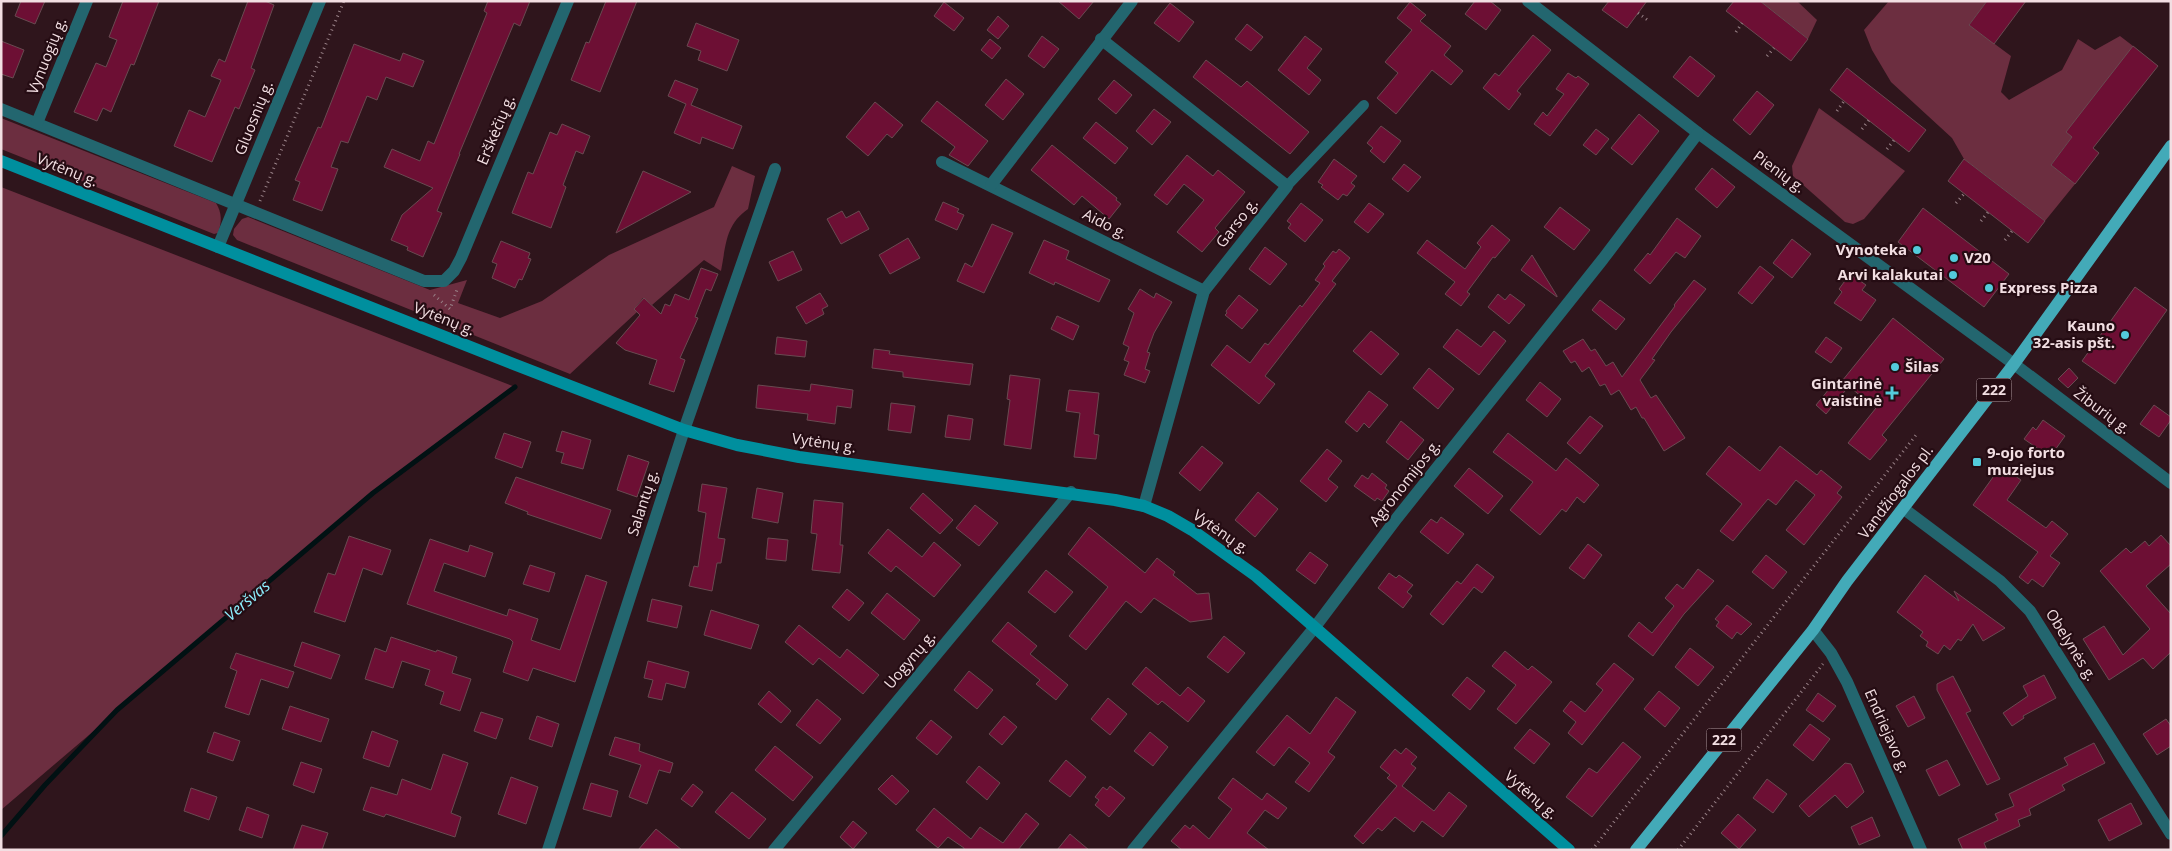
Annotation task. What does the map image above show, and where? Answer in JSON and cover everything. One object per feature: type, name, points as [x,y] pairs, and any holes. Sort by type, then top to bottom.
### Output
[{"type":"main road","name":"Vandžiogalos pl.","points":[[1636,850],[1812,630],[1904,509],[2014,364],[2171,146]]},
{"type":"main road","name":"Vytėnų g.","points":[[1,161],[611,403],[684,430],[737,445],[799,457],[1071,492],[1144,506],[1168,516],[1192,530],[1256,576],[1569,850]]},
{"type":"street","name":"Vynuogių g.","points":[[37,124],[87,1]]},
{"type":"street","name":"Gluosnių g.","points":[[218,247],[320,1]]},
{"type":"street","name":"Erškėčių g.","points":[[256,212],[424,281],[444,281],[454,272],[568,1]]},
{"type":"street","points":[[991,185],[1132,1]]},
{"type":"street","name":"Pienių g.","points":[[1528,1],[1698,133],[2014,364]]},
{"type":"street","points":[[1102,39],[1287,186]]},
{"type":"street","points":[[1,109],[256,212]]},
{"type":"street","name":"Agronomijos g.","points":[[1133,850],[1315,627],[1397,518],[1603,259],[1698,133]]},
{"type":"street","name":"Aido g.","points":[[942,162],[1204,291]]},
{"type":"street","name":"Salantų g.","points":[[548,850],[684,430],[775,169]]},
{"type":"street","name":"Garso g.","points":[[1144,506],[1204,291],[1287,186]]},
{"type":"street","name":"Žiburių g.","points":[[2014,364],[2171,483]]},
{"type":"street","name":"Uogynų g.","points":[[774,850],[1071,492]]},
{"type":"street","name":"Obelynės g.","points":[[1904,509],[2000,581],[2030,611],[2171,834]]},
{"type":"street","name":"Endriejavo g.","points":[[1812,630],[1831,653],[1847,682],[1921,850]]},
{"type":"lane","points":[[1287,186],[1364,106]]},
{"type":"path","points":[[256,212],[344,1]]},
{"type":"path","points":[[1638,13],[1649,21]]},
{"type":"path","points":[[1736,32],[1742,23]]},
{"type":"path","points":[[1768,56],[1774,48]]},
{"type":"path","points":[[1838,110],[1844,101]]},
{"type":"path","points":[[1862,129],[1869,120]]},
{"type":"path","points":[[1886,148],[1894,140]]},
{"type":"path","points":[[1956,203],[1964,194]]},
{"type":"path","points":[[1981,221],[1988,212]]},
{"type":"path","points":[[2005,240],[2012,231]]},
{"type":"path","points":[[1592,850],[1916,435]]},
{"type":"path","points":[[1678,850],[1831,653]]},
{"type":"shaded area","points":[[1760,1],[1797,1],[1817,20],[1808,39]]},
{"type":"shaded area","points":[[1889,1],[1987,1],[1969,25],[2011,56],[2001,92],[2009,100],[2062,70],[2078,39],[2095,50],[2120,36],[2133,46],[2051,165],[2075,184],[2045,221],[1964,159],[1952,138],[1891,82],[1872,50],[1864,30]]},
{"type":"shaded area","points":[[1819,108],[1905,171],[1864,219],[1853,224],[1845,222],[1793,176],[1792,166]]},
{"type":"shaded area","points":[[1,118],[216,203],[221,218],[218,233],[214,234],[1,149]]},
{"type":"shaded area","points":[[732,166],[755,176],[748,209],[735,222],[728,237],[721,271],[704,260],[652,305],[643,298],[634,309],[637,312],[570,374],[237,240],[233,235],[234,229],[242,219],[248,217],[430,290],[467,280],[458,303],[500,318],[542,301],[609,255],[714,207]]},
{"type":"shaded area","points":[[1,187],[515,387],[373,493],[1,810]]},
{"type":"building","points":[[21,1],[45,1],[35,24],[15,16]]},
{"type":"building","points":[[123,1],[159,1],[134,65],[131,64],[111,112],[103,108],[97,121],[74,112],[96,63],[106,67],[117,40],[109,37]]},
{"type":"building","points":[[248,1],[265,1],[274,5],[251,68],[255,70],[239,109],[235,107],[212,162],[174,146],[189,110],[205,117],[221,80],[211,76],[219,59],[225,62]]},
{"type":"building","points":[[488,1],[530,1],[520,26],[514,23],[459,154],[437,211],[442,213],[423,257],[407,250],[408,247],[391,240],[402,215],[433,188],[384,167],[392,149],[420,161],[428,141],[434,144],[487,13],[484,11]]},
{"type":"building","points":[[606,1],[637,1],[600,92],[571,80],[586,42],[589,43]]},
{"type":"building","points":[[1058,1],[1094,1],[1079,19]]},
{"type":"building","points":[[1475,1],[1490,1],[1501,10],[1486,30],[1465,14]]},
{"type":"building","points":[[1609,1],[1647,1],[1627,28],[1602,10]]},
{"type":"building","points":[[1734,1],[1760,1],[1808,39],[1791,61],[1726,11]]},
{"type":"building","points":[[1987,1],[2026,1],[1994,44],[1969,25]]},
{"type":"building","points":[[944,2],[964,18],[954,31],[934,16]]},
{"type":"building","points":[[1410,2],[1426,15],[1420,21],[1451,46],[1444,55],[1463,71],[1451,85],[1432,70],[1396,114],[1377,98],[1398,73],[1385,62],[1412,30],[1397,18]]},
{"type":"building","points":[[1170,3],[1194,22],[1179,42],[1154,23]]},
{"type":"building","points":[[998,16],[1009,26],[998,39],[987,30]]},
{"type":"building","points":[[696,23],[739,40],[727,71],[698,60],[701,51],[687,46]]},
{"type":"building","points":[[1247,24],[1263,37],[1251,51],[1235,39]]},
{"type":"building","points":[[1533,35],[1551,50],[1517,91],[1521,94],[1509,110],[1483,88],[1495,73],[1499,76]]},
{"type":"building","points":[[1042,36],[1059,49],[1044,68],[1028,56]]},
{"type":"building","points":[[1305,36],[1322,49],[1307,68],[1321,80],[1309,95],[1278,70]]},
{"type":"building","points":[[990,39],[1001,48],[992,59],[981,50]]},
{"type":"building","points":[[1,41],[24,50],[13,78],[1,74]]},
{"type":"building","points":[[354,44],[400,61],[403,53],[424,61],[413,87],[386,77],[377,100],[367,96],[348,143],[341,141],[331,167],[338,169],[322,211],[293,200],[300,182],[295,180],[318,127],[321,128]]},
{"type":"building","points":[[2133,46],[2158,66],[2093,148],[2099,153],[2075,184],[2051,165],[2072,137],[2066,132]]},
{"type":"building","points":[[1690,56],[1715,76],[1698,97],[1673,77]]},
{"type":"building","points":[[1206,60],[1241,87],[1247,81],[1309,132],[1290,154],[1193,77]]},
{"type":"building","points":[[1847,68],[1926,130],[1909,152],[1830,90]]},
{"type":"building","points":[[1568,73],[1576,78],[1578,76],[1589,84],[1550,136],[1534,124],[1543,112],[1547,116],[1564,94],[1556,89]]},
{"type":"building","points":[[1006,79],[1024,94],[1003,120],[985,105]]},
{"type":"building","points":[[675,80],[698,89],[691,105],[742,126],[733,149],[702,137],[700,144],[674,133],[686,104],[668,96]]},
{"type":"building","points":[[1114,80],[1132,95],[1116,114],[1098,99]]},
{"type":"building","points":[[1757,91],[1774,105],[1750,135],[1733,120]]},
{"type":"building","points":[[937,101],[988,141],[968,166],[949,155],[955,147],[921,121]]},
{"type":"building","points":[[875,102],[903,125],[892,138],[887,134],[868,156],[846,137]]},
{"type":"building","points":[[1154,109],[1171,122],[1152,145],[1136,131]]},
{"type":"building","points":[[1639,114],[1659,131],[1632,165],[1611,148]]},
{"type":"building","points":[[1096,122],[1128,148],[1115,164],[1083,138]]},
{"type":"building","points":[[562,124],[590,136],[583,154],[576,151],[563,185],[566,187],[551,228],[512,213],[528,172],[533,174],[550,132],[557,135]]},
{"type":"building","points":[[1381,126],[1401,141],[1384,163],[1370,151],[1373,148],[1367,143]]},
{"type":"building","points":[[1596,129],[1609,139],[1596,155],[1583,145]]},
{"type":"building","points":[[1052,145],[1117,198],[1116,200],[1121,204],[1109,219],[1082,196],[1074,205],[1031,170]]},
{"type":"building","points":[[1187,155],[1213,176],[1218,170],[1245,192],[1215,228],[1219,232],[1202,252],[1177,232],[1204,200],[1184,184],[1167,205],[1154,195]]},
{"type":"building","points":[[1334,159],[1357,176],[1351,183],[1355,186],[1347,196],[1343,194],[1338,200],[1321,187],[1323,185],[1318,182]]},
{"type":"building","points":[[1964,159],[2045,221],[2028,243],[1948,181]]},
{"type":"building","points":[[1404,164],[1421,177],[1408,192],[1392,179]]},
{"type":"building","points":[[1712,168],[1735,187],[1717,208],[1695,189]]},
{"type":"building","points":[[643,171],[691,192],[616,233]]},
{"type":"building","points":[[943,202],[959,209],[957,212],[964,215],[957,230],[935,220]]},
{"type":"building","points":[[1301,203],[1323,220],[1305,242],[1288,228],[1291,224],[1287,221]]},
{"type":"building","points":[[1369,203],[1384,214],[1368,233],[1354,222]]},
{"type":"building","points":[[1560,207],[1590,230],[1574,250],[1544,227]]},
{"type":"building","name":"V20","points":[[1923,208],[2009,274],[1984,307],[1898,242]]},
{"type":"building","points":[[842,211],[846,218],[859,211],[869,229],[841,244],[827,219]]},
{"type":"building","points":[[1677,218],[1701,236],[1685,258],[1676,252],[1650,284],[1634,270],[1648,253],[1650,255]]},
{"type":"building","points":[[992,224],[1013,233],[984,293],[957,281],[965,263],[972,267]]},
{"type":"building","points":[[1492,225],[1510,240],[1495,258],[1493,257],[1467,292],[1470,294],[1461,306],[1445,294],[1455,282],[1417,253],[1427,240],[1465,269],[1481,247],[1477,243]]},
{"type":"building","points":[[908,238],[920,258],[890,274],[879,255]]},
{"type":"building","points":[[1792,239],[1811,254],[1792,278],[1773,263]]},
{"type":"building","points":[[1044,240],[1069,251],[1066,259],[1110,280],[1099,302],[1055,282],[1054,285],[1029,273]]},
{"type":"building","points":[[501,241],[530,253],[528,258],[531,259],[522,280],[519,279],[515,288],[492,278],[497,264],[492,262]]},
{"type":"building","points":[[1265,247],[1287,264],[1270,285],[1249,269]]},
{"type":"building","points":[[1339,249],[1350,258],[1332,281],[1336,284],[1265,376],[1275,384],[1259,404],[1211,365],[1227,345],[1250,363],[1265,343],[1268,345],[1300,305],[1302,307],[1320,283],[1315,280],[1325,266],[1323,264],[1333,251],[1336,253]]},
{"type":"building","points":[[793,251],[802,270],[778,281],[769,262]]},
{"type":"building","points":[[1532,255],[1557,296],[1557,297],[1521,270]]},
{"type":"building","points":[[1760,266],[1774,277],[1752,304],[1738,293]]},
{"type":"building","points":[[701,268],[718,274],[711,291],[706,289],[695,317],[698,318],[680,358],[685,360],[674,392],[649,384],[657,360],[625,350],[616,343],[640,315],[634,309],[644,298],[661,314],[665,304],[670,306],[675,294],[689,300]]},
{"type":"building","points":[[1850,274],[1866,285],[1862,290],[1876,300],[1861,321],[1834,303],[1842,292],[1839,289]]},
{"type":"building","points":[[1694,280],[1706,289],[1671,332],[1652,359],[1655,360],[1640,380],[1651,398],[1656,395],[1685,438],[1664,451],[1636,407],[1631,410],[1619,390],[1611,395],[1605,384],[1600,386],[1589,367],[1582,372],[1575,361],[1571,363],[1563,351],[1583,339],[1591,351],[1595,349],[1606,366],[1613,362],[1622,377]]},
{"type":"building","name":"Kauno 32-asis pšt.","points":[[2135,287],[2167,310],[2115,384],[2082,361]]},
{"type":"building","points":[[1140,289],[1154,298],[1156,293],[1172,302],[1154,333],[1147,352],[1150,353],[1145,369],[1150,371],[1145,383],[1124,375],[1129,362],[1124,360],[1129,347],[1123,344],[1134,313],[1128,309]]},
{"type":"building","points":[[820,293],[828,306],[822,309],[824,314],[806,324],[796,307]]},
{"type":"building","points":[[1498,294],[1505,300],[1510,294],[1525,305],[1509,324],[1488,307]]},
{"type":"building","points":[[1239,295],[1258,310],[1242,329],[1225,315]]},
{"type":"building","points":[[1600,300],[1625,319],[1616,330],[1592,310]]},
{"type":"building","points":[[1057,316],[1079,326],[1073,340],[1051,329]]},
{"type":"building","name":"Šilas","points":[[1893,318],[1944,359],[1882,435],[1887,440],[1870,460],[1848,443],[1876,408],[1842,381]]},
{"type":"building","points":[[1457,329],[1481,347],[1494,331],[1506,341],[1479,375],[1443,347]]},
{"type":"building","points":[[1371,331],[1399,354],[1381,375],[1353,351]]},
{"type":"building","points":[[777,337],[807,341],[805,357],[775,354]]},
{"type":"building","points":[[1826,337],[1842,348],[1831,363],[1815,352]]},
{"type":"building","points":[[874,349],[890,351],[889,354],[973,364],[970,385],[903,377],[903,372],[872,368]]},
{"type":"building","points":[[1429,368],[1454,389],[1438,409],[1413,388]]},
{"type":"building","points":[[2069,368],[2078,378],[2068,388],[2058,379]]},
{"type":"building","points":[[1010,375],[1040,379],[1031,449],[1004,445],[1010,400],[1007,399]]},
{"type":"building","points":[[1540,382],[1561,399],[1547,417],[1526,400]]},
{"type":"building","points":[[1834,383],[1845,391],[1826,414],[1816,405]]},
{"type":"building","points":[[811,384],[853,390],[851,408],[837,406],[835,424],[807,420],[808,414],[756,408],[758,385],[810,391]]},
{"type":"building","points":[[1069,390],[1099,393],[1094,434],[1099,435],[1096,459],[1074,457],[1080,413],[1066,411]]},
{"type":"building","points":[[1369,391],[1388,405],[1369,428],[1364,423],[1357,432],[1345,422]]},
{"type":"building","points":[[891,403],[915,406],[911,433],[888,430]]},
{"type":"building","points":[[2154,405],[2171,417],[2171,420],[2159,437],[2140,424]]},
{"type":"building","points":[[948,415],[973,419],[970,440],[945,437]]},
{"type":"building","points":[[1590,416],[1603,426],[1580,454],[1567,443]]},
{"type":"building","points":[[2043,420],[2065,436],[2050,457],[2024,439],[2033,427],[2036,430]]},
{"type":"building","points":[[1401,421],[1424,440],[1408,460],[1386,442]]},
{"type":"building","points":[[562,431],[591,440],[583,469],[561,463],[564,453],[556,451]]},
{"type":"building","points":[[504,433],[531,442],[522,468],[495,458]]},
{"type":"building","points":[[1508,433],[1556,471],[1566,458],[1599,485],[1584,503],[1577,497],[1566,512],[1562,509],[1540,535],[1510,510],[1533,482],[1493,452]]},
{"type":"building","points":[[1202,446],[1223,463],[1200,491],[1179,473]]},
{"type":"building","points":[[1729,446],[1760,471],[1780,446],[1817,475],[1821,470],[1842,487],[1837,493],[1842,497],[1804,545],[1786,530],[1815,495],[1796,480],[1776,505],[1768,499],[1733,541],[1720,531],[1742,504],[1706,474]]},
{"type":"building","points":[[1327,449],[1342,461],[1328,479],[1338,487],[1326,502],[1300,481]]},
{"type":"building","points":[[628,455],[649,462],[637,497],[617,490]]},
{"type":"building","points":[[2001,466],[2021,480],[2007,500],[2046,528],[2052,521],[2068,534],[2050,556],[2060,563],[2043,587],[2032,579],[2028,584],[2019,577],[2038,552],[1973,505]]},
{"type":"building","points":[[1469,468],[1503,496],[1488,514],[1454,486]]},
{"type":"building","points":[[1372,473],[1387,485],[1385,488],[1389,491],[1382,501],[1377,498],[1375,501],[1354,486],[1362,475],[1368,479]]},
{"type":"building","points":[[516,477],[611,510],[601,539],[527,514],[528,512],[505,503]]},
{"type":"building","points":[[702,484],[727,488],[718,538],[725,539],[721,563],[717,563],[712,591],[689,586],[694,566],[698,567],[706,513],[698,511]]},
{"type":"building","points":[[757,488],[783,493],[778,523],[752,518]]},
{"type":"building","points":[[1258,492],[1278,509],[1255,537],[1235,520]]},
{"type":"building","points":[[923,493],[953,520],[940,534],[910,508]]},
{"type":"building","points":[[814,500],[843,503],[840,545],[843,545],[840,573],[812,570],[817,534],[811,533]]},
{"type":"building","points":[[975,505],[998,523],[979,546],[956,528]]},
{"type":"building","points":[[1441,517],[1464,534],[1448,554],[1420,532],[1431,519],[1437,523]]},
{"type":"building","points":[[1089,527],[1145,573],[1157,558],[1175,572],[1173,575],[1197,594],[1209,593],[1212,619],[1190,622],[1154,598],[1141,613],[1126,601],[1086,650],[1069,636],[1108,587],[1068,554]]},
{"type":"building","points":[[888,529],[922,557],[934,542],[961,565],[934,597],[896,566],[891,572],[868,553]]},
{"type":"building","points":[[2161,535],[2171,546],[2171,564],[2146,586],[2171,614],[2171,652],[2153,669],[2143,658],[2109,680],[2083,639],[2104,626],[2123,655],[2150,629],[2100,571],[2126,548],[2131,553],[2145,541],[2149,546]]},
{"type":"building","points":[[349,536],[391,550],[382,575],[363,568],[345,622],[314,612],[328,573],[335,575]]},
{"type":"building","points":[[768,538],[788,540],[786,561],[766,559]]},
{"type":"building","points":[[430,539],[468,552],[470,545],[493,553],[485,577],[444,563],[434,591],[507,616],[509,609],[538,619],[531,640],[560,650],[586,575],[607,582],[575,682],[533,668],[528,681],[503,672],[513,642],[510,639],[407,604]]},
{"type":"building","points":[[1588,544],[1602,555],[1584,579],[1569,568]]},
{"type":"building","points":[[1310,552],[1328,565],[1315,584],[1296,570]]},
{"type":"building","points":[[1766,555],[1787,572],[1773,589],[1752,572]]},
{"type":"building","points":[[1477,564],[1494,577],[1482,593],[1474,587],[1443,625],[1430,614],[1457,581],[1461,584]]},
{"type":"building","points":[[530,565],[555,573],[549,592],[523,584]]},
{"type":"building","points":[[1698,569],[1714,581],[1684,614],[1653,656],[1628,636],[1639,622],[1652,633],[1674,606],[1665,598],[1677,584],[1683,589]]},
{"type":"building","points":[[1046,570],[1073,592],[1055,613],[1028,592]]},
{"type":"building","points":[[1389,573],[1396,578],[1399,575],[1413,585],[1407,592],[1412,596],[1403,608],[1378,588]]},
{"type":"building","points":[[1925,575],[1959,601],[1954,591],[2005,628],[1983,641],[1973,624],[1961,641],[1958,639],[1950,650],[1944,645],[1938,654],[1926,646],[1928,642],[1920,636],[1923,632],[1897,612]]},
{"type":"building","points":[[847,589],[864,603],[849,621],[832,607]]},
{"type":"building","points":[[887,593],[920,620],[904,640],[871,613]]},
{"type":"building","points":[[652,599],[682,606],[677,628],[647,621]]},
{"type":"building","points":[[1727,605],[1752,624],[1741,635],[1737,632],[1732,639],[1716,626],[1719,622],[1715,619]]},
{"type":"building","points":[[711,610],[759,625],[751,649],[704,635]]},
{"type":"building","points":[[1008,622],[1037,646],[1030,654],[1068,685],[1056,700],[1036,684],[1040,680],[992,641]]},
{"type":"building","points":[[799,625],[840,658],[847,649],[879,675],[863,694],[819,658],[813,665],[785,642]]},
{"type":"building","points":[[1224,636],[1245,653],[1228,673],[1207,657]]},
{"type":"building","points":[[391,637],[457,657],[452,673],[471,679],[460,711],[440,704],[444,692],[425,685],[430,670],[402,661],[393,688],[365,679],[375,648],[386,652]]},
{"type":"building","points":[[302,642],[340,655],[331,679],[294,666]]},
{"type":"building","points":[[1690,648],[1714,667],[1698,686],[1675,667]]},
{"type":"building","points":[[1505,651],[1528,670],[1532,666],[1552,682],[1516,724],[1497,709],[1516,685],[1492,666]]},
{"type":"building","points":[[236,653],[294,672],[288,688],[261,679],[249,715],[225,707],[237,671],[230,668]]},
{"type":"building","points":[[648,661],[689,672],[685,688],[666,683],[662,700],[648,697],[653,680],[644,678]]},
{"type":"building","points":[[1614,663],[1634,679],[1582,745],[1568,733],[1576,722],[1563,711],[1571,701],[1585,712],[1603,690],[1596,684]]},
{"type":"building","points":[[1146,667],[1180,696],[1188,687],[1205,701],[1188,722],[1162,701],[1158,705],[1132,684]]},
{"type":"building","points":[[969,671],[993,690],[977,709],[954,690]]},
{"type":"building","points":[[2044,675],[2056,698],[2023,716],[2024,718],[2012,726],[2003,713],[2028,696],[2023,686]]},
{"type":"building","points":[[1953,676],[1971,711],[1966,713],[2000,779],[1987,785],[1937,690],[1937,684]]},
{"type":"building","points":[[1467,677],[1485,691],[1470,710],[1452,695]]},
{"type":"building","points":[[769,691],[791,711],[781,723],[758,704]]},
{"type":"building","points":[[1659,691],[1680,708],[1665,727],[1644,709]]},
{"type":"building","points":[[1818,693],[1836,706],[1823,722],[1806,710]]},
{"type":"building","points":[[1914,696],[1925,718],[1908,727],[1896,706]]},
{"type":"building","points":[[1336,697],[1356,712],[1328,752],[1335,757],[1309,792],[1295,782],[1310,763],[1289,747],[1274,766],[1256,752],[1287,715],[1310,734]]},
{"type":"building","points":[[1108,698],[1127,714],[1110,735],[1091,719]]},
{"type":"building","points":[[817,699],[841,719],[820,744],[796,725]]},
{"type":"building","points":[[290,706],[329,719],[321,742],[282,729]]},
{"type":"building","points":[[481,712],[503,719],[496,739],[474,731]]},
{"type":"building","points":[[537,716],[559,724],[552,747],[529,739]]},
{"type":"building","points":[[1004,716],[1017,727],[1002,745],[989,734]]},
{"type":"building","points":[[2166,719],[2171,726],[2171,746],[2157,755],[2143,734]]},
{"type":"building","points":[[931,720],[952,737],[937,755],[916,738]]},
{"type":"building","points":[[1810,724],[1830,739],[1813,761],[1793,745]]},
{"type":"building","points":[[1530,729],[1550,744],[1534,764],[1514,748]]},
{"type":"building","points":[[372,731],[398,741],[389,767],[363,758]]},
{"type":"building","points":[[214,732],[240,741],[233,761],[207,752]]},
{"type":"building","points":[[1150,732],[1168,747],[1153,766],[1134,751]]},
{"type":"building","points":[[615,737],[640,744],[639,751],[673,763],[670,773],[659,770],[647,804],[629,797],[641,765],[609,755]]},
{"type":"building","points":[[1623,742],[1641,757],[1592,817],[1566,797],[1589,768],[1597,773]]},
{"type":"building","points":[[2094,743],[2105,763],[2062,785],[2065,790],[2029,809],[2031,815],[2018,820],[2020,826],[1984,843],[1987,850],[1963,850],[1958,839],[1998,820],[1995,814],[2014,806],[2009,794],[2068,765],[2064,758]]},
{"type":"building","points":[[775,746],[813,777],[793,801],[755,770]]},
{"type":"building","points":[[1406,748],[1417,757],[1411,764],[1416,768],[1402,786],[1434,811],[1449,792],[1467,806],[1443,837],[1422,821],[1414,832],[1395,817],[1382,831],[1378,828],[1363,844],[1354,836],[1397,786],[1387,778],[1390,775],[1380,767],[1395,749],[1401,754]]},
{"type":"building","points":[[443,754],[468,763],[451,813],[461,817],[455,837],[386,814],[384,817],[363,810],[371,787],[397,795],[402,779],[431,790]]},
{"type":"building","points":[[1066,760],[1086,777],[1070,797],[1049,781]]},
{"type":"building","points":[[1947,760],[1960,785],[1939,796],[1926,770]]},
{"type":"building","points":[[301,762],[322,769],[314,793],[293,785]]},
{"type":"building","points":[[1845,763],[1851,764],[1864,792],[1847,808],[1835,795],[1809,817],[1799,806]]},
{"type":"building","points":[[979,766],[1000,783],[987,800],[966,782]]},
{"type":"building","points":[[892,775],[909,791],[896,805],[878,789]]},
{"type":"building","points":[[511,777],[538,787],[526,824],[498,814]]},
{"type":"building","points":[[1233,778],[1262,800],[1267,793],[1287,808],[1278,819],[1265,810],[1247,833],[1269,850],[1182,850],[1171,841],[1185,825],[1190,829],[1193,825],[1209,839],[1232,809],[1218,798]]},
{"type":"building","points":[[1767,779],[1787,794],[1773,813],[1753,798]]},
{"type":"building","points":[[591,783],[618,791],[611,817],[583,809]]},
{"type":"building","points":[[693,784],[703,792],[692,807],[681,799]]},
{"type":"building","points":[[1110,786],[1125,798],[1109,817],[1095,805],[1099,800],[1095,797],[1103,787],[1107,790]]},
{"type":"building","points":[[191,788],[217,797],[209,820],[184,811]]},
{"type":"building","points":[[732,792],[766,819],[749,839],[715,812]]},
{"type":"building","points":[[2131,803],[2142,824],[2109,841],[2098,820]]},
{"type":"building","points":[[247,807],[269,815],[262,838],[239,830]]},
{"type":"building","points":[[934,808],[971,839],[980,827],[1003,843],[1026,813],[1039,824],[1018,850],[964,850],[964,848],[948,837],[938,848],[916,830]]},
{"type":"building","points":[[1738,814],[1756,830],[1739,849],[1721,833]]},
{"type":"building","points":[[1872,817],[1880,836],[1859,845],[1851,827]]},
{"type":"building","points":[[853,821],[867,833],[853,849],[840,837]]},
{"type":"building","points":[[302,825],[328,833],[322,850],[293,850]]},
{"type":"building","points":[[656,829],[682,850],[638,850]]},
{"type":"building","points":[[1070,834],[1089,850],[1057,850]]},
{"type":"waterway","name":"Veršvas","points":[[1,836],[45,785],[117,710],[373,493],[515,387]]},
{"type":"place","name":"Vynoteka","points":[[1917,250]]},
{"type":"place","name":"V20","points":[[1954,258]]},
{"type":"place","name":"Arvi kalakutai","points":[[1953,275]]},
{"type":"place","name":"Express Pizza","points":[[1989,288]]},
{"type":"place","name":"Kauno 32-asis pšt.","points":[[2125,335]]},
{"type":"place","name":"Šilas","points":[[1895,367]]},
{"type":"place","name":"Gintarinė vaistinė","points":[[1892,393]]},
{"type":"place","name":"9-ojo forto muziejus","points":[[1977,462]]}]
